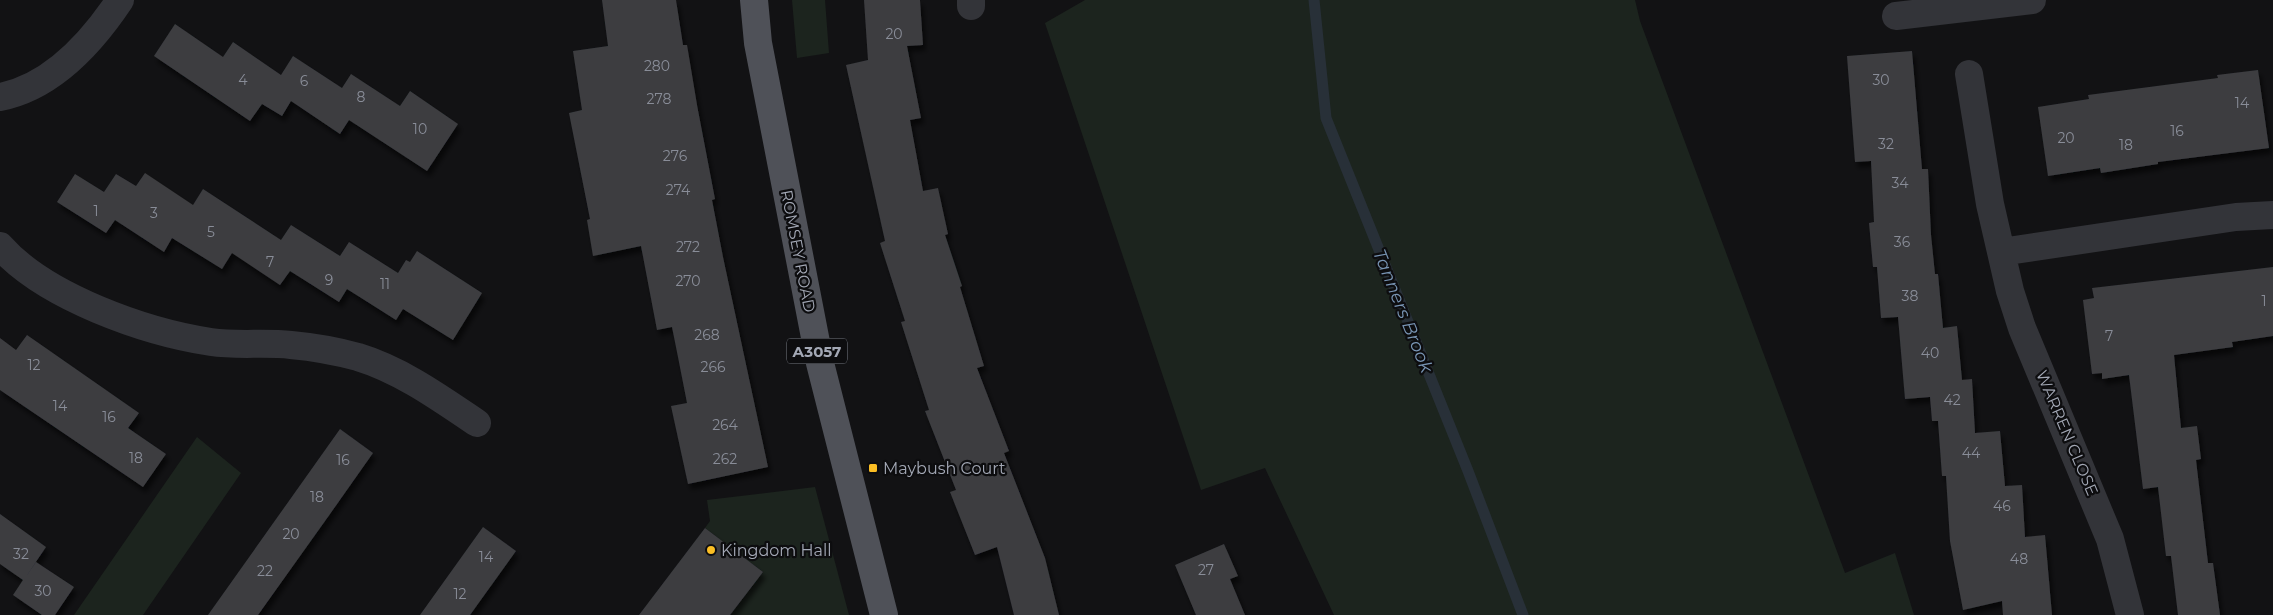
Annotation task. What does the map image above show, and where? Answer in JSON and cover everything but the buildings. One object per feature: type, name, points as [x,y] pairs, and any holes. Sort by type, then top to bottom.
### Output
[{"type":"main road","name":"ROMSEY ROAD","points":[[754,0],[758,43],[820,363],[884,615]]},
{"type":"street","points":[[0,97],[34,85],[62,66],[87,44],[120,0]]},
{"type":"street","points":[[1896,16],[1964,4],[2032,0]]},
{"type":"street","name":"WARREN CLOSE","points":[[1969,74],[1981,154],[2001,252],[2022,328],[2110,539],[2130,615]]},
{"type":"street","points":[[2001,252],[2236,217],[2273,215]]},
{"type":"street","points":[[0,246],[15,262],[52,286],[88,305],[131,322],[171,334],[211,342],[248,345],[289,344],[358,357],[384,367],[412,382],[477,423]]},
{"type":"shaded area","points":[[792,0],[825,0],[829,53],[797,58]]},
{"type":"shaded area","points":[[1085,0],[1635,0],[1640,21],[1845,573],[1895,553],[1914,615],[1334,615],[1265,468],[1201,490],[1045,23]]},
{"type":"shaded area","points":[[197,437],[241,473],[143,615],[74,615]]},
{"type":"shaded area","points":[[815,487],[849,615],[730,615],[763,572],[705,528],[710,521],[707,500]]},
{"type":"waterway","name":"Tanners Brook","points":[[1314,0],[1326,118],[1468,471],[1523,615]]},
{"type":"place","name":"Maybush Court","points":[[873,468]]},
{"type":"place","name":"Kingdom Hall","points":[[711,550]]}]
